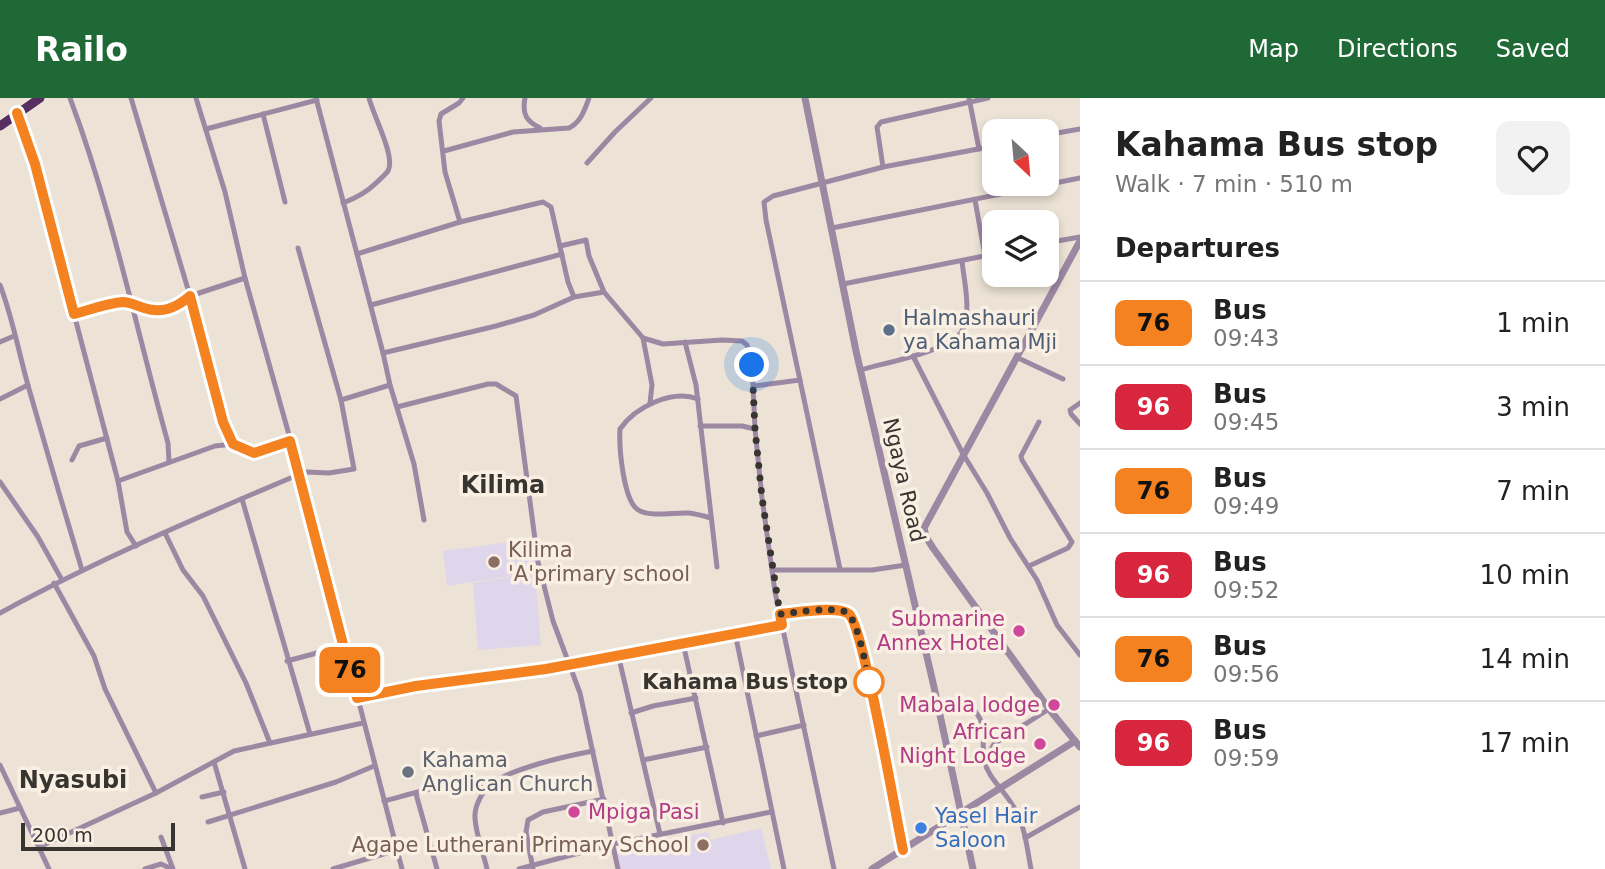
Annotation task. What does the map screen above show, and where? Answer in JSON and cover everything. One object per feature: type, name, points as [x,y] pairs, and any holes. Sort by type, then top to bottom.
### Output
[{"type":"highway","points":[[0,126],[40,98]]},
{"type":"street","points":[[70,98],[94,166],[168,443],[169,462]]},
{"type":"street","points":[[131,98],[190,296],[223,422],[233,444]]},
{"type":"street","points":[[196,98],[225,192],[245,278],[300,474],[402,869]]},
{"type":"street","points":[[344,203],[368,191],[388,171],[388,148],[373,116],[369,98]]},
{"type":"street","points":[[460,222],[445,172],[439,121],[441,114],[460,103],[463,98]]},
{"type":"street","points":[[525,98],[523,110],[526,118],[541,128]]},
{"type":"street","points":[[444,151],[513,132],[569,128],[575,125],[584,113],[589,98]]},
{"type":"street","points":[[587,163],[651,98]]},
{"type":"street","name":"Ngaya Road","points":[[805,98],[861,370],[972,869]]},
{"type":"street","points":[[883,167],[877,127],[879,124],[969,100],[988,98]]},
{"type":"street","points":[[206,129],[316,99],[390,385],[414,464],[424,520]]},
{"type":"street","points":[[969,100],[979,149]]},
{"type":"street","points":[[17,113],[35,164],[107,438],[127,532],[136,546]]},
{"type":"street","points":[[263,114],[285,202]]},
{"type":"street","points":[[1059,133],[1080,129]]},
{"type":"street","points":[[840,569],[764,202],[773,196],[883,167],[982,148]]},
{"type":"street","points":[[1059,182],[1080,178]]},
{"type":"street","points":[[832,228],[994,196]]},
{"type":"street","points":[[975,200],[982,239]]},
{"type":"street","points":[[357,254],[460,222],[543,202],[551,207],[574,297]]},
{"type":"street","points":[[1059,241],[1080,239]]},
{"type":"street","points":[[873,869],[1078,742],[1049,709],[926,537],[924,528],[1080,239]]},
{"type":"street","points":[[370,305],[561,250],[586,240],[589,256],[604,292],[643,338],[652,385],[650,403]]},
{"type":"street","points":[[0,613],[82,570],[300,474],[354,469],[341,400],[298,248]]},
{"type":"street","points":[[843,284],[982,257]]},
{"type":"street","points":[[861,370],[913,356],[955,339],[962,332],[966,312],[962,261]]},
{"type":"street","points":[[74,314],[110,304],[130,302],[158,311],[179,305],[190,296],[245,278]]},
{"type":"street","points":[[0,285],[13,319],[14,336],[27,385],[82,570]]},
{"type":"street","points":[[383,353],[534,315],[574,297],[604,292]]},
{"type":"street","points":[[0,342],[14,336]]},
{"type":"street","points":[[643,338],[663,344],[707,340],[742,341],[751,354],[755,429],[772,570],[834,869]]},
{"type":"street","points":[[685,342],[698,399],[717,567]]},
{"type":"street","points":[[913,356],[963,454],[1038,580],[1057,625],[1080,655]]},
{"type":"street","points":[[1016,357],[1063,379]]},
{"type":"street","points":[[754,386],[800,380]]},
{"type":"street","points":[[397,407],[488,384],[496,384],[516,396],[538,562],[553,621],[583,703],[618,869]]},
{"type":"street","points":[[0,399],[27,385]]},
{"type":"street","points":[[341,400],[390,385]]},
{"type":"street","points":[[698,399],[681,397],[650,403],[636,412],[620,429],[622,471],[632,506],[645,513],[691,513],[710,518]]},
{"type":"street","points":[[1080,403],[1070,410],[1080,424]]},
{"type":"street","points":[[1029,566],[1063,551],[1072,542],[1022,460],[1021,456],[1039,422]]},
{"type":"street","points":[[700,426],[755,429]]},
{"type":"street","points":[[72,460],[79,446],[107,438]]},
{"type":"street","points":[[118,481],[215,446],[233,444],[254,453],[290,441]]},
{"type":"street","points":[[0,482],[38,537],[62,580]]},
{"type":"street","points":[[242,499],[310,734]]},
{"type":"street","points":[[164,533],[183,570],[203,596],[246,683],[270,743]]},
{"type":"street","points":[[772,570],[872,570],[906,565]]},
{"type":"street","points":[[54,583],[94,656],[105,689],[156,793]]},
{"type":"street","points":[[780,614],[831,610],[845,612],[853,620],[876,711],[903,850]]},
{"type":"street","points":[[357,698],[416,686],[546,669],[782,625]]},
{"type":"street","points":[[735,633],[784,869]]},
{"type":"street","points":[[684,643],[723,823]]},
{"type":"street","points":[[287,661],[343,646]]},
{"type":"street","points":[[618,654],[660,834]]},
{"type":"street","points":[[631,713],[696,698]]},
{"type":"street","points":[[939,712],[966,706],[979,717],[983,729],[984,760],[990,776],[1020,818],[1031,869]]},
{"type":"street","points":[[984,760],[994,744],[1049,709]]},
{"type":"street","points":[[39,848],[156,793],[234,751],[363,723]]},
{"type":"street","points":[[756,736],[804,725]]},
{"type":"street","points":[[643,760],[707,747]]},
{"type":"street","points":[[487,869],[475,816],[485,789],[493,782],[519,771],[593,751]]},
{"type":"street","points":[[214,762],[245,869]]},
{"type":"street","points":[[0,765],[49,869]]},
{"type":"street","points":[[208,822],[335,782],[374,766]]},
{"type":"street","points":[[384,801],[458,783],[478,785],[485,789]]},
{"type":"street","points":[[202,797],[224,792]]},
{"type":"street","points":[[416,794],[437,869]]},
{"type":"street","points":[[533,867],[526,832],[528,820],[543,812],[604,799]]},
{"type":"street","points":[[1025,838],[1080,807]]},
{"type":"street","points":[[0,813],[20,808]]},
{"type":"street","points":[[519,869],[613,844],[771,812]]},
{"type":"street","points":[[162,837],[173,869]]},
{"type":"street","points":[[333,869],[397,850]]},
{"type":"street","points":[[145,869],[161,864],[173,869]]},
{"type":"shaded area","points":[[533,539],[537,572],[447,586],[443,551]]},
{"type":"shaded area","points":[[535,573],[541,645],[478,650],[473,583]]},
{"type":"shaded area","name":"Agape Lutherani Primary School","points":[[761,828],[771,869],[620,869],[616,850],[708,832],[710,840]]},
{"type":"bus line","name":"76","points":[[17,113],[35,164],[74,314],[118,302],[130,302],[158,311],[166,310],[179,305],[190,296],[223,422],[233,444],[254,453],[290,441],[357,698],[416,686],[546,669],[782,625],[780,614],[831,610],[845,612],[853,620],[865,663],[903,850]]},
{"type":"place","name":"Halmashauri ya Kahama Mji","points":[[889,330]]},
{"type":"place","name":"Kilima 'A'primary school","points":[[494,562]]},
{"type":"place","name":"Submarine Annex Hotel","points":[[1019,631]]},
{"type":"place","name":"Kahama Bus stop","points":[[869,682]]},
{"type":"place","name":"Mabala lodge","points":[[1054,705]]},
{"type":"place","name":"African Night Lodge","points":[[1040,744]]},
{"type":"place","name":"Kahama Anglican Church","points":[[408,772]]},
{"type":"place","name":"Mpiga Pasi","points":[[574,812]]},
{"type":"place","name":"Yasel Hair Saloon","points":[[921,828]]},
{"type":"place","name":"Agape Lutherani Primary School","points":[[703,845]]},
{"type":"district","name":"Kilima","points":[[503,485]]},
{"type":"district","name":"Nyasubi","points":[[73,780]]},
{"type":"route","points":[[752,365],[762,498],[780,614],[831,610],[850,615],[858,634],[869,682]]}]
